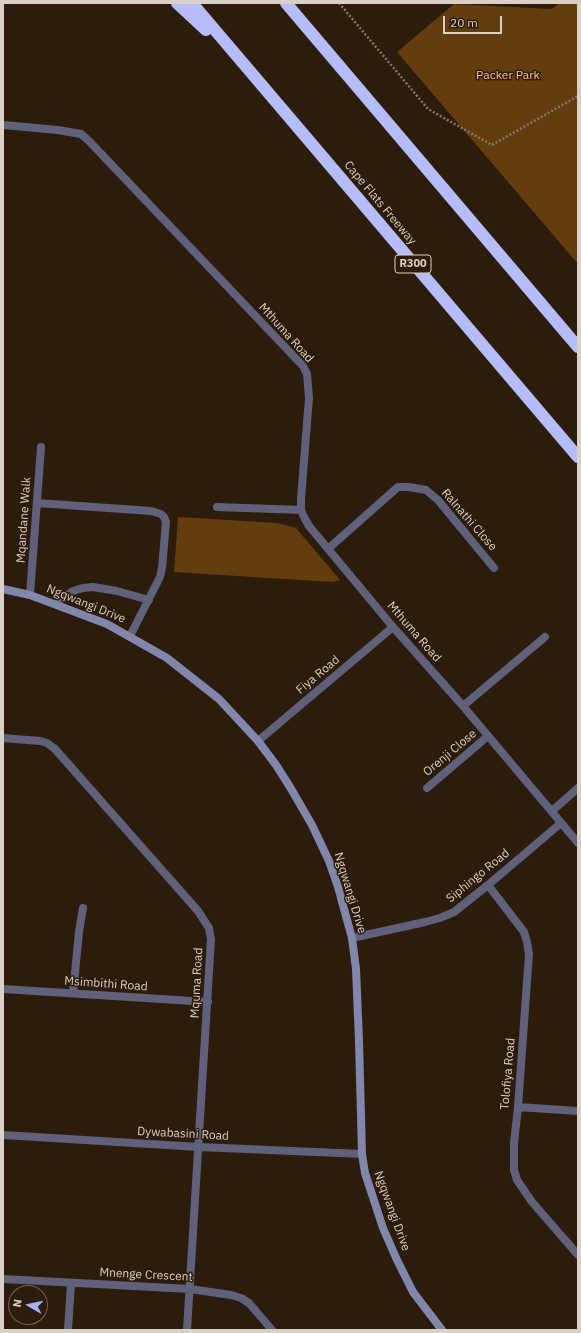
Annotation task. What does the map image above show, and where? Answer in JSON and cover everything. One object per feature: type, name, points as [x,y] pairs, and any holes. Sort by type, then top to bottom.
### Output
[{"type":"highway","points":[[177,3],[249,71]]},
{"type":"highway","name":"Cape Flats Freeway","points":[[192,3],[578,457]]},
{"type":"highway","points":[[286,3],[578,347]]},
{"type":"street","name":"Mthuma Road","points":[[3,125],[58,130],[81,134],[89,140],[303,366],[307,374],[309,398],[301,510],[309,526],[329,548],[393,627],[463,706],[578,843]]},
{"type":"street","name":"Mqandane Walk","points":[[30,595],[41,447]]},
{"type":"street","name":"Ralnathi Close","points":[[329,548],[398,487],[409,487],[426,490],[438,500],[494,568]]},
{"type":"street","points":[[37,503],[151,511],[161,514],[164,517],[166,522],[161,572],[149,600],[130,636]]},
{"type":"street","points":[[217,507],[301,510]]},
{"type":"street","points":[[55,604],[73,591],[93,587],[117,591],[149,600]]},
{"type":"street","name":"Ngqwangi Drive","points":[[3,589],[30,595],[107,624],[167,658],[219,699],[258,741],[276,765],[315,832],[329,861],[352,938],[356,976],[362,1154],[365,1173],[383,1228],[397,1260],[413,1292],[442,1330]]},
{"type":"street","name":"Fiya Road","points":[[258,741],[393,627]]},
{"type":"street","points":[[463,706],[545,637]]},
{"type":"street","name":"Orenji Close","points":[[427,788],[488,736]]},
{"type":"street","name":"Mquma Road","points":[[3,738],[40,742],[52,746],[198,911],[209,928],[211,939],[208,1002],[187,1330]]},
{"type":"street","points":[[552,811],[578,788]]},
{"type":"street","name":"Siphingo Road","points":[[352,938],[440,918],[454,912],[488,885],[561,822]]},
{"type":"street","name":"Tolofiya Road","points":[[488,885],[524,932],[529,954],[514,1143],[514,1170],[517,1180],[532,1202],[578,1255]]},
{"type":"street","points":[[73,993],[83,908]]},
{"type":"street","name":"Msimbithi Road","points":[[3,989],[208,1002]]},
{"type":"street","points":[[518,1107],[578,1111]]},
{"type":"street","name":"Dywabasini Road","points":[[3,1135],[199,1147],[362,1154]]},
{"type":"street","name":"Mnenge Crescent","points":[[3,1279],[190,1289],[231,1295],[241,1298],[249,1303],[272,1330]]},
{"type":"street","points":[[68,1330],[71,1283]]},
{"type":"path","points":[[340,3],[428,109],[492,145],[578,96]]},
{"type":"green space","name":"Packer Park","points":[[560,3],[578,3],[578,264],[397,52],[454,4],[551,9]]},
{"type":"green space","points":[[178,517],[278,523],[296,528],[340,580],[333,582],[174,572]]}]
